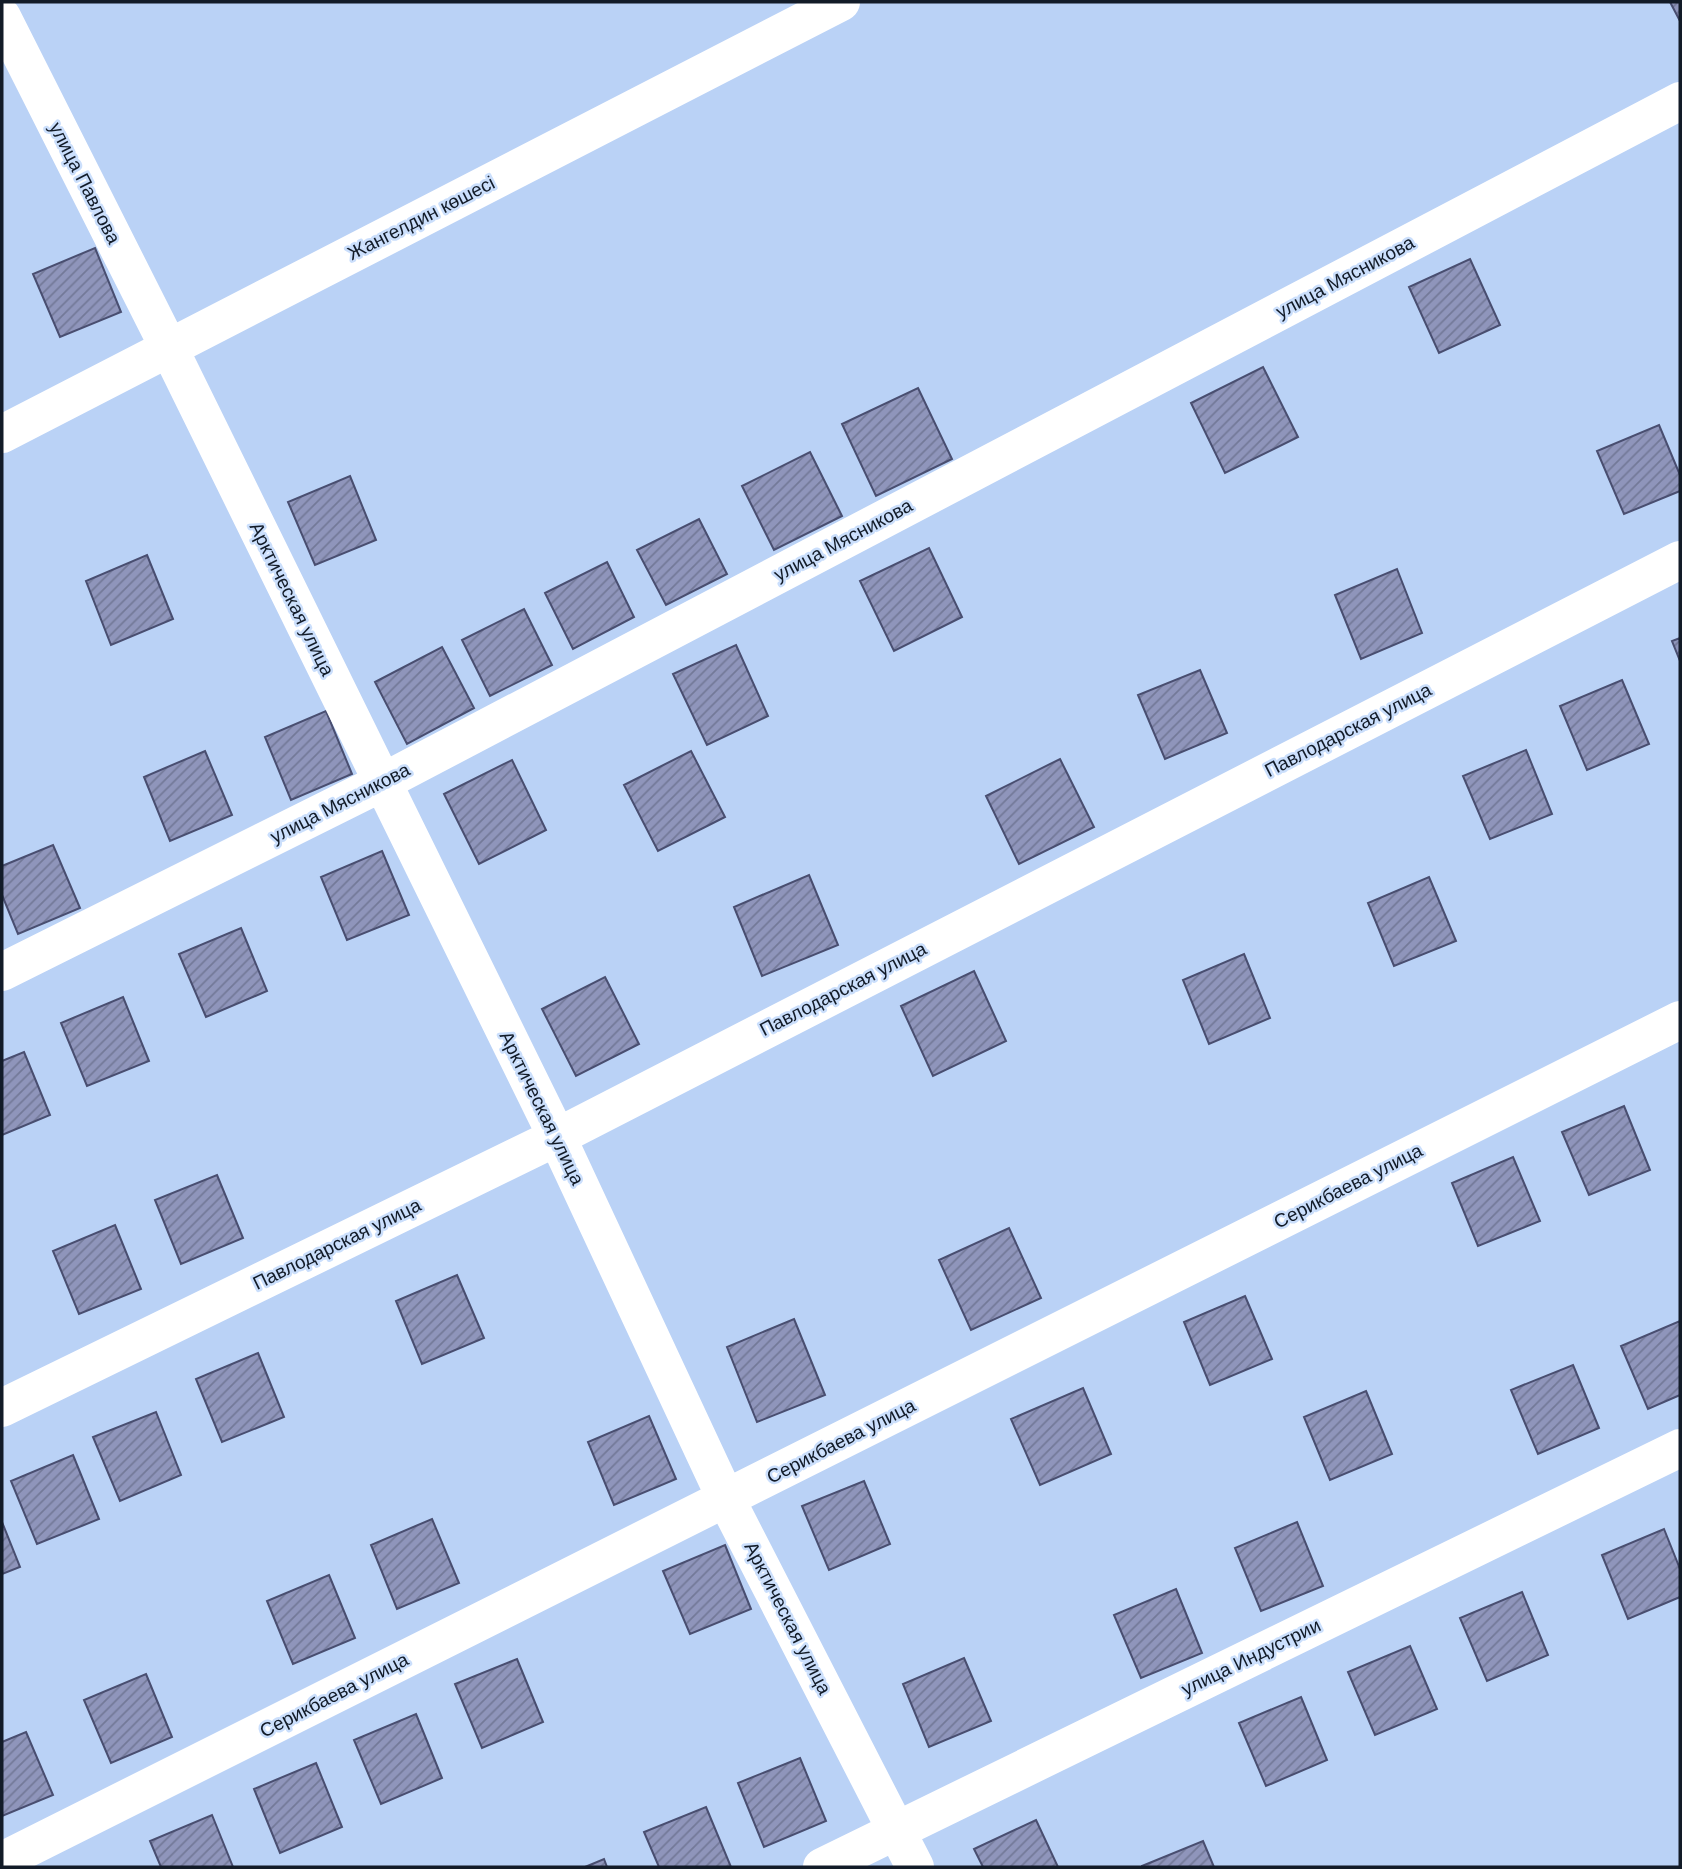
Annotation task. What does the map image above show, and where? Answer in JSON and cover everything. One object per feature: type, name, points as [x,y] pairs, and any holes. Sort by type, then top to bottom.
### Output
[{"type":"street","name":"Жангелдин көшесі","points":[[2,434],[841,2]]},
{"type":"street","name":"улица Павлова","points":[[2,17],[169,348]]},
{"type":"street","name":"улица Мясникова","points":[[2,972],[383,782],[1680,101]]},
{"type":"street","name":"Арктическая улица","points":[[169,348],[557,1137],[726,1499],[915,1867]]},
{"type":"street","name":"Павлодарская улица","points":[[2,1408],[557,1137],[1680,561]]},
{"type":"street","name":"Серикбаева улица","points":[[2,1861],[1680,1020]]},
{"type":"street","name":"улица Индустрии","points":[[822,1867],[1680,1448]]},
{"type":"building","points":[[1670,2],[1680,2],[1680,21]]},
{"type":"building","points":[[95,248],[121,312],[60,337],[33,274]]},
{"type":"building","points":[[1470,259],[1500,325],[1439,353],[1409,287]]},
{"type":"building","points":[[1263,367],[1298,437],[1225,473],[1191,403]]},
{"type":"building","points":[[918,388],[952,459],[876,496],[842,424]]},
{"type":"building","points":[[1659,425],[1680,475],[1680,491],[1624,514],[1597,451]]},
{"type":"building","points":[[810,452],[842,516],[774,550],[742,486]]},
{"type":"building","points":[[350,476],[376,540],[315,565],[288,502]]},
{"type":"building","points":[[699,519],[727,574],[666,605],[637,550]]},
{"type":"building","points":[[929,548],[962,617],[894,651],[860,581]]},
{"type":"building","points":[[147,555],[173,619],[111,645],[86,581]]},
{"type":"building","points":[[607,562],[634,617],[573,649],[545,593]]},
{"type":"building","points":[[1397,569],[1422,633],[1361,659],[1335,595]]},
{"type":"building","points":[[524,609],[552,665],[490,696],[462,640]]},
{"type":"building","points":[[1680,638],[1680,661],[1672,641]]},
{"type":"building","points":[[736,645],[768,716],[707,745],[673,674]]},
{"type":"building","points":[[442,647],[474,708],[407,744],[375,682]]},
{"type":"building","points":[[1200,670],[1227,733],[1165,759],[1138,695]]},
{"type":"building","points":[[1622,680],[1649,744],[1587,770],[1560,706]]},
{"type":"building","points":[[326,711],[352,774],[291,800],[265,737]]},
{"type":"building","points":[[1526,750],[1552,814],[1490,839],[1463,776]]},
{"type":"building","points":[[205,751],[232,815],[170,841],[144,777]]},
{"type":"building","points":[[691,751],[725,817],[658,851],[624,785]]},
{"type":"building","points":[[1060,759],[1094,827],[1019,864],[986,796]]},
{"type":"building","points":[[512,760],[546,830],[479,864],[444,794]]},
{"type":"building","points":[[53,845],[80,908],[18,934],[2,895],[2,866]]},
{"type":"building","points":[[382,851],[409,915],[347,940],[321,877]]},
{"type":"building","points":[[809,875],[838,945],[762,976],[734,907]]},
{"type":"building","points":[[1429,877],[1456,941],[1394,966],[1368,903]]},
{"type":"building","points":[[241,928],[267,991],[206,1017],[179,954]]},
{"type":"building","points":[[1244,954],[1270,1018],[1209,1044],[1183,980]]},
{"type":"building","points":[[974,971],[1006,1041],[933,1076],[901,1006]]},
{"type":"building","points":[[605,977],[639,1044],[576,1076],[542,1009]]},
{"type":"building","points":[[123,997],[149,1061],[87,1086],[61,1023]]},
{"type":"building","points":[[24,1052],[50,1115],[2,1135],[2,1061]]},
{"type":"building","points":[[1624,1106],[1650,1170],[1589,1195],[1562,1132]]},
{"type":"building","points":[[1513,1157],[1540,1221],[1478,1246],[1452,1183]]},
{"type":"building","points":[[217,1175],[243,1238],[181,1264],[155,1200]]},
{"type":"building","points":[[115,1225],[141,1289],[79,1314],[53,1251]]},
{"type":"building","points":[[1009,1228],[1041,1298],[971,1330],[939,1260]]},
{"type":"building","points":[[457,1275],[484,1338],[422,1364],[396,1301]]},
{"type":"building","points":[[1245,1296],[1272,1359],[1210,1385],[1184,1322]]},
{"type":"building","points":[[794,1319],[825,1395],[757,1422],[727,1347]]},
{"type":"building","points":[[1680,1321],[1680,1395],[1648,1409],[1621,1346]]},
{"type":"building","points":[[258,1353],[284,1417],[222,1442],[196,1379]]},
{"type":"building","points":[[1573,1365],[1599,1428],[1538,1454],[1511,1390]]},
{"type":"building","points":[[1083,1388],[1111,1454],[1040,1485],[1011,1419]]},
{"type":"building","points":[[1366,1391],[1392,1454],[1330,1480],[1304,1417]]},
{"type":"building","points":[[156,1412],[181,1475],[120,1501],[93,1437]]},
{"type":"building","points":[[649,1416],[676,1479],[614,1505],[588,1442]]},
{"type":"building","points":[[73,1455],[99,1519],[37,1544],[11,1481]]},
{"type":"building","points":[[864,1481],[890,1544],[829,1570],[802,1506]]},
{"type":"building","points":[[432,1519],[459,1583],[397,1609],[371,1545]]},
{"type":"building","points":[[2,1522],[20,1567],[2,1574]]},
{"type":"building","points":[[1297,1522],[1323,1586],[1261,1611],[1235,1548]]},
{"type":"building","points":[[1664,1529],[1680,1569],[1680,1597],[1628,1619],[1602,1555]]},
{"type":"building","points":[[725,1545],[751,1609],[690,1634],[663,1571]]},
{"type":"building","points":[[329,1575],[355,1638],[293,1664],[267,1601]]},
{"type":"building","points":[[1176,1589],[1202,1653],[1141,1678],[1114,1615]]},
{"type":"building","points":[[1522,1592],[1548,1655],[1487,1681],[1460,1618]]},
{"type":"building","points":[[1410,1646],[1437,1709],[1375,1735],[1348,1672]]},
{"type":"building","points":[[964,1658],[991,1721],[929,1747],[903,1684]]},
{"type":"building","points":[[517,1659],[543,1722],[482,1748],[455,1684]]},
{"type":"building","points":[[146,1674],[172,1737],[111,1763],[84,1700]]},
{"type":"building","points":[[1301,1697],[1327,1760],[1266,1786],[1239,1723]]},
{"type":"building","points":[[416,1714],[442,1778],[381,1804],[354,1740]]},
{"type":"building","points":[[26,1732],[53,1795],[2,1816],[2,1742]]},
{"type":"building","points":[[800,1758],[826,1821],[764,1847],[738,1783]]},
{"type":"building","points":[[316,1763],[342,1827],[280,1853],[254,1789]]},
{"type":"building","points":[[706,1807],[731,1867],[659,1867],[644,1832]]},
{"type":"building","points":[[212,1815],[233,1867],[161,1867],[150,1841]]},
{"type":"building","points":[[1036,1820],[1058,1867],[983,1867],[974,1849]]},
{"type":"building","points":[[1203,1841],[1214,1867],[1142,1867],[1142,1866]]},
{"type":"building","points":[[604,1859],[607,1867],[585,1867]]}]
